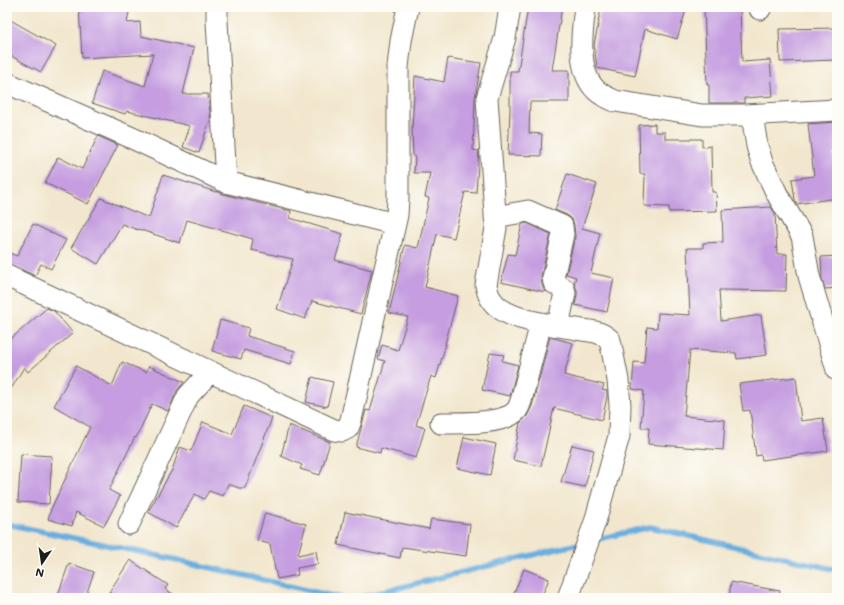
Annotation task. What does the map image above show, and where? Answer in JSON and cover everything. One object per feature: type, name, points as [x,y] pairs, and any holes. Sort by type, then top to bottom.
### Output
[{"type":"street","points":[[217,7],[216,22],[226,182]]},
{"type":"street","points":[[7,276],[334,430],[342,431],[348,428],[395,224],[398,198],[398,67],[401,41],[408,7]]},
{"type":"street","points":[[510,7],[504,38],[487,98],[495,235],[486,285],[491,300],[508,314],[521,319],[594,332],[606,336],[610,340],[618,380],[620,405],[619,436],[595,522],[568,598]]},
{"type":"street","points":[[585,7],[581,36],[585,71],[590,83],[596,91],[615,101],[702,115],[752,115],[837,110]]},
{"type":"street","points":[[7,83],[130,137],[226,182],[395,224]]},
{"type":"street","points":[[752,115],[757,146],[762,162],[777,194],[802,236],[809,276],[837,370]]},
{"type":"street","points":[[441,423],[486,422],[499,419],[516,411],[550,324],[565,293],[564,289],[554,283],[553,278],[563,234],[562,226],[528,211],[495,216]]},
{"type":"street","points":[[129,524],[188,396],[210,372]]},
{"type":"building","points":[[79,7],[130,7],[127,23],[140,22],[141,36],[194,48],[183,94],[208,94],[211,122],[209,122],[199,153],[183,147],[190,126],[127,111],[125,114],[92,103],[102,71],[145,86],[153,54],[82,58]]},
{"type":"building","points":[[528,7],[562,7],[552,70],[569,70],[569,102],[530,102],[529,133],[542,134],[541,156],[508,155],[510,71],[518,71]]},
{"type":"building","points":[[602,7],[687,7],[677,39],[645,29],[635,76],[597,68],[594,45]]},
{"type":"building","points":[[704,7],[740,7],[742,62],[770,60],[773,96],[744,98],[744,103],[709,103]]},
{"type":"building","points":[[7,18],[56,46],[41,72],[7,54]]},
{"type":"building","points":[[837,28],[837,60],[780,62],[779,29]]},
{"type":"building","points":[[448,58],[481,63],[475,99],[473,150],[479,151],[476,193],[465,192],[454,238],[437,234],[425,287],[458,296],[436,378],[431,376],[416,425],[425,428],[416,458],[381,448],[380,453],[356,447],[366,410],[370,411],[385,361],[378,359],[382,345],[398,350],[408,317],[389,313],[405,245],[418,248],[429,198],[425,197],[430,173],[414,173],[415,157],[413,156],[412,129],[415,76],[444,82]]},
{"type":"building","points":[[837,122],[837,153],[833,154],[837,178],[837,198],[797,204],[792,179],[814,176],[808,124]]},
{"type":"building","points":[[655,124],[655,132],[665,132],[665,139],[702,139],[702,147],[711,146],[712,192],[716,192],[717,211],[669,212],[669,207],[644,206],[645,174],[640,174],[639,125]]},
{"type":"building","points":[[98,136],[118,145],[88,204],[45,183],[58,157],[82,169]]},
{"type":"building","points":[[567,174],[597,184],[582,228],[600,233],[591,273],[614,278],[607,312],[575,305],[577,290],[574,284],[576,277],[566,274],[575,237],[574,225],[572,219],[567,215],[555,210]]},
{"type":"building","points":[[163,175],[223,194],[291,211],[290,218],[343,234],[335,260],[372,270],[361,314],[312,301],[305,319],[277,309],[293,259],[251,250],[253,239],[187,220],[180,243],[122,224],[98,264],[71,248],[101,198],[149,218]]},
{"type":"building","points":[[771,207],[775,213],[777,254],[787,254],[786,291],[719,290],[721,321],[761,315],[767,355],[737,359],[736,353],[690,350],[684,416],[725,420],[723,450],[648,444],[649,428],[641,428],[644,391],[632,389],[634,362],[644,363],[647,327],[657,328],[658,313],[690,315],[687,248],[703,248],[703,243],[723,242],[722,210]]},
{"type":"building","points":[[527,223],[551,234],[541,276],[542,285],[545,292],[501,282],[508,254],[515,255],[522,224]]},
{"type":"building","points":[[33,224],[66,240],[51,269],[41,264],[35,276],[7,264],[7,252],[17,256]]},
{"type":"building","points":[[837,256],[837,288],[825,289],[822,279],[821,257]]},
{"type":"building","points":[[47,308],[54,311],[73,333],[28,372],[24,367],[7,396],[7,342]]},
{"type":"building","points":[[220,320],[249,328],[247,336],[295,351],[291,364],[244,350],[241,359],[212,351]]},
{"type":"building","points":[[550,337],[573,343],[564,375],[604,385],[602,390],[607,391],[607,397],[602,420],[554,408],[541,466],[513,460],[520,423],[527,416],[532,406]]},
{"type":"building","points":[[490,353],[504,355],[502,361],[518,365],[510,396],[482,390]]},
{"type":"building","points":[[122,362],[146,372],[149,366],[184,382],[177,391],[168,411],[152,404],[109,490],[120,496],[104,526],[76,512],[72,526],[48,519],[51,509],[90,427],[54,406],[76,366],[112,386]]},
{"type":"building","points":[[312,377],[333,382],[327,407],[306,402]]},
{"type":"building","points":[[796,377],[801,421],[823,418],[828,451],[762,460],[761,455],[756,456],[750,410],[743,411],[739,384]]},
{"type":"building","points":[[244,406],[272,418],[245,488],[239,488],[228,484],[223,496],[209,491],[204,499],[195,494],[176,528],[148,512],[172,470],[180,447],[191,451],[203,422],[232,434]]},
{"type":"building","points":[[289,425],[330,442],[320,475],[300,469],[302,465],[281,456]]},
{"type":"building","points":[[464,437],[496,444],[490,475],[457,468]]},
{"type":"building","points":[[572,445],[594,450],[585,487],[561,482]]},
{"type":"building","points":[[21,454],[52,456],[49,504],[18,502]]},
{"type":"building","points":[[345,512],[429,529],[431,519],[470,524],[466,556],[402,547],[400,558],[338,545]]},
{"type":"building","points":[[265,513],[306,524],[298,555],[316,551],[318,564],[297,568],[298,575],[277,579],[270,544],[257,541]]},
{"type":"building","points":[[130,560],[168,585],[165,589],[179,598],[119,598],[109,592]]},
{"type":"building","points":[[69,563],[94,572],[85,598],[57,598]]},
{"type":"building","points":[[524,569],[549,579],[541,598],[512,598]]},
{"type":"building","points":[[731,582],[780,591],[779,598],[729,598]]},
{"type":"waterway","points":[[7,524],[173,559],[341,598]]},
{"type":"waterway","points":[[594,540],[650,527],[837,570]]},
{"type":"waterway","points":[[357,598],[582,543]]}]
